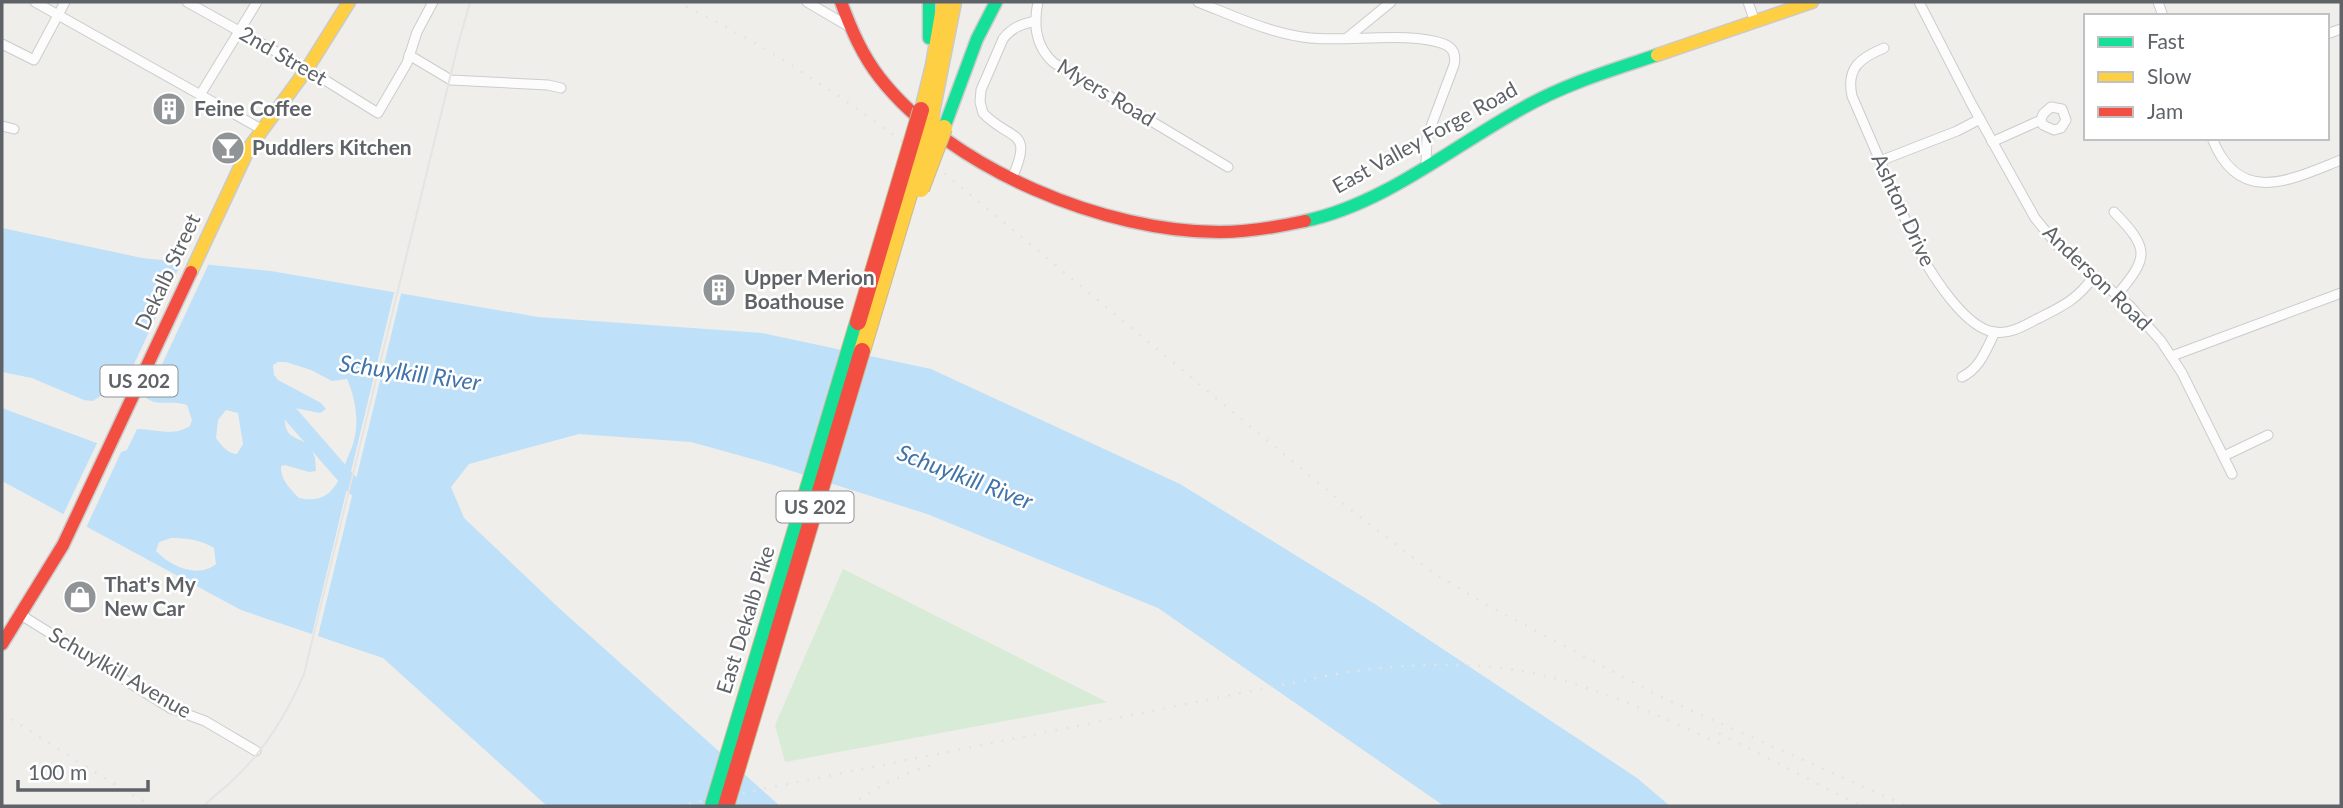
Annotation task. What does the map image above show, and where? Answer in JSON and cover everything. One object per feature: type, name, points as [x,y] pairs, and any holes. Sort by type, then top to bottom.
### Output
[{"type":"main road","name":"Dekalb Street","points":[[2,644],[57,557],[243,159],[261,129],[307,69],[349,2]]},
{"type":"main road","name":"East Valley Forge Road","points":[[841,2],[848,26],[871,68],[901,105],[942,138],[1012,178],[1059,198],[1128,220],[1194,232],[1239,233],[1296,225],[1333,214],[1368,198],[1532,103],[1592,77],[1812,2]]},
{"type":"main road","points":[[929,2],[929,41],[934,55]]},
{"type":"main road","name":"East Dekalb Pike","points":[[713,806],[932,119],[934,55],[943,2]]},
{"type":"main road","name":"East Dekalb Pike","points":[[726,806],[905,209],[917,199],[955,2]]},
{"type":"main road","points":[[932,119],[996,2]]},
{"type":"street","points":[[35,2],[261,129]]},
{"type":"street","points":[[2,44],[34,60],[65,2]]},
{"type":"street","name":"2nd Street","points":[[187,2],[307,69],[378,113],[409,55]]},
{"type":"street","points":[[200,95],[257,2]]},
{"type":"street","points":[[433,2],[417,32],[409,55],[451,80],[561,88]]},
{"type":"street","points":[[807,2],[848,26]]},
{"type":"street","points":[[1012,178],[1020,159],[1020,141],[991,121],[984,113],[980,96],[1003,39],[1008,32],[1020,25],[1036,21],[1038,2]]},
{"type":"street","points":[[1198,2],[1290,35],[1419,40],[1445,44],[1453,51],[1454,65],[1427,137],[1426,165]]},
{"type":"street","points":[[1346,39],[1391,2]]},
{"type":"street","points":[[1748,2],[1755,22]]},
{"type":"street","name":"Anderson Road","points":[[1919,2],[2020,194],[2046,232],[2064,251],[2139,315],[2172,356],[2232,474]]},
{"type":"street","name":"Myers Road","points":[[1036,21],[1040,47],[1054,63],[1228,167]]},
{"type":"street","name":"Ashton Drive","points":[[1884,48],[1870,54],[1855,66],[1850,86],[1852,96],[1919,251],[1939,285],[1967,316],[1986,330],[1995,332]]},
{"type":"street","points":[[1880,161],[1957,131],[1980,119]]},
{"type":"street","points":[[1992,142],[2041,120]]},
{"type":"street","points":[[2,126],[14,129]]},
{"type":"street","points":[[2213,140],[2227,165],[2256,183],[2286,181],[2341,160]]},
{"type":"street","points":[[2115,212],[2136,235],[2141,255],[2134,274],[2117,295]]},
{"type":"street","points":[[1962,377],[1976,368],[1995,332],[2019,328],[2070,302],[2094,276]]},
{"type":"street","points":[[2172,356],[2341,293]]},
{"type":"street","points":[[2224,456],[2268,435]]},
{"type":"street","name":"Schuylkill Avenue","points":[[21,615],[170,708],[205,722],[256,751]]},
{"type":"green space","points":[[843,569],[1107,702],[785,762],[775,725]]},
{"type":"water","points":[[2,228],[142,258],[271,271],[538,317],[762,333],[931,369],[1180,484],[1378,606],[1637,778],[1670,806],[1444,806],[1158,608],[927,514],[770,464],[691,442],[579,434],[469,464],[451,487],[464,518],[560,609],[780,806],[547,806],[383,658],[241,610],[2,481],[2,408],[121,452],[127,450],[137,429],[171,432],[190,426],[192,420],[187,405],[154,402],[139,394],[120,390],[104,394],[93,401],[84,400],[32,378],[2,372]],"holes":[[[278,362],[311,370],[332,381],[347,379],[350,387],[356,413],[354,439],[340,477],[335,486],[322,497],[299,498],[284,479],[281,466],[316,471],[311,447],[288,432],[284,411],[295,408],[320,413],[326,409],[321,403],[278,380],[274,375],[273,365]],[[226,410],[238,413],[243,444],[237,454],[228,451],[216,438],[218,420]],[[177,538],[204,543],[214,548],[216,564],[201,570],[176,566],[156,551],[159,542]]]},
{"type":"pier","points":[[183,259],[210,261],[145,401],[121,392]]},
{"type":"pier","points":[[395,289],[402,290],[317,640],[311,638]]},
{"type":"pier","points":[[99,439],[123,448],[85,530],[62,517]]},
{"type":"waterway","name":"Schuylkill River","points":[[273,394],[355,488]]},
{"type":"tram line","points":[[204,806],[245,768],[265,744],[283,717],[304,674],[470,2]]},
{"type":"railway","points":[[676,2],[778,57],[843,99],[937,167],[1356,514],[1432,572],[1487,605],[1661,697],[1907,806]]},
{"type":"railway","points":[[678,806],[1336,674],[1418,665],[1472,665],[1554,678],[1620,700],[1728,747]]},
{"type":"railway","points":[[2,713],[152,806]]},
{"type":"railway","points":[[1719,733],[1861,806]]},
{"type":"railway","points":[[850,806],[892,781],[937,763]]},
{"type":"traffic: fast","points":[[929,2],[929,38]]},
{"type":"traffic: fast","points":[[944,128],[977,39],[996,2]]},
{"type":"traffic: fast","points":[[1305,221],[1363,202],[1391,188],[1497,123],[1555,92],[1657,55]]},
{"type":"traffic: fast","points":[[713,806],[858,322]]},
{"type":"traffic: slow","points":[[191,272],[249,148],[307,69],[349,2]]},
{"type":"traffic: slow","points":[[921,110],[943,2]]},
{"type":"traffic: slow","points":[[932,118],[955,2]]},
{"type":"traffic: slow","points":[[1657,55],[1812,2]]},
{"type":"traffic: slow","points":[[862,351],[932,118]]},
{"type":"traffic: slow","points":[[921,189],[944,128]]},
{"type":"traffic: jam","points":[[841,2],[868,60],[880,78],[910,111],[947,141],[1034,190],[1082,208],[1130,221],[1177,229],[1242,231],[1305,221]]},
{"type":"traffic: jam","points":[[858,322],[921,110]]},
{"type":"traffic: jam","points":[[2,644],[63,545],[191,272]]},
{"type":"traffic: jam","points":[[726,806],[862,351]]},
{"type":"place","name":"Feine Coffee","points":[[169,109]]},
{"type":"place","name":"Puddlers Kitchen","points":[[228,148]]},
{"type":"place","name":"Upper Merion Boathouse","points":[[719,290]]},
{"type":"place","name":"That's My New Car","points":[[80,597]]}]
